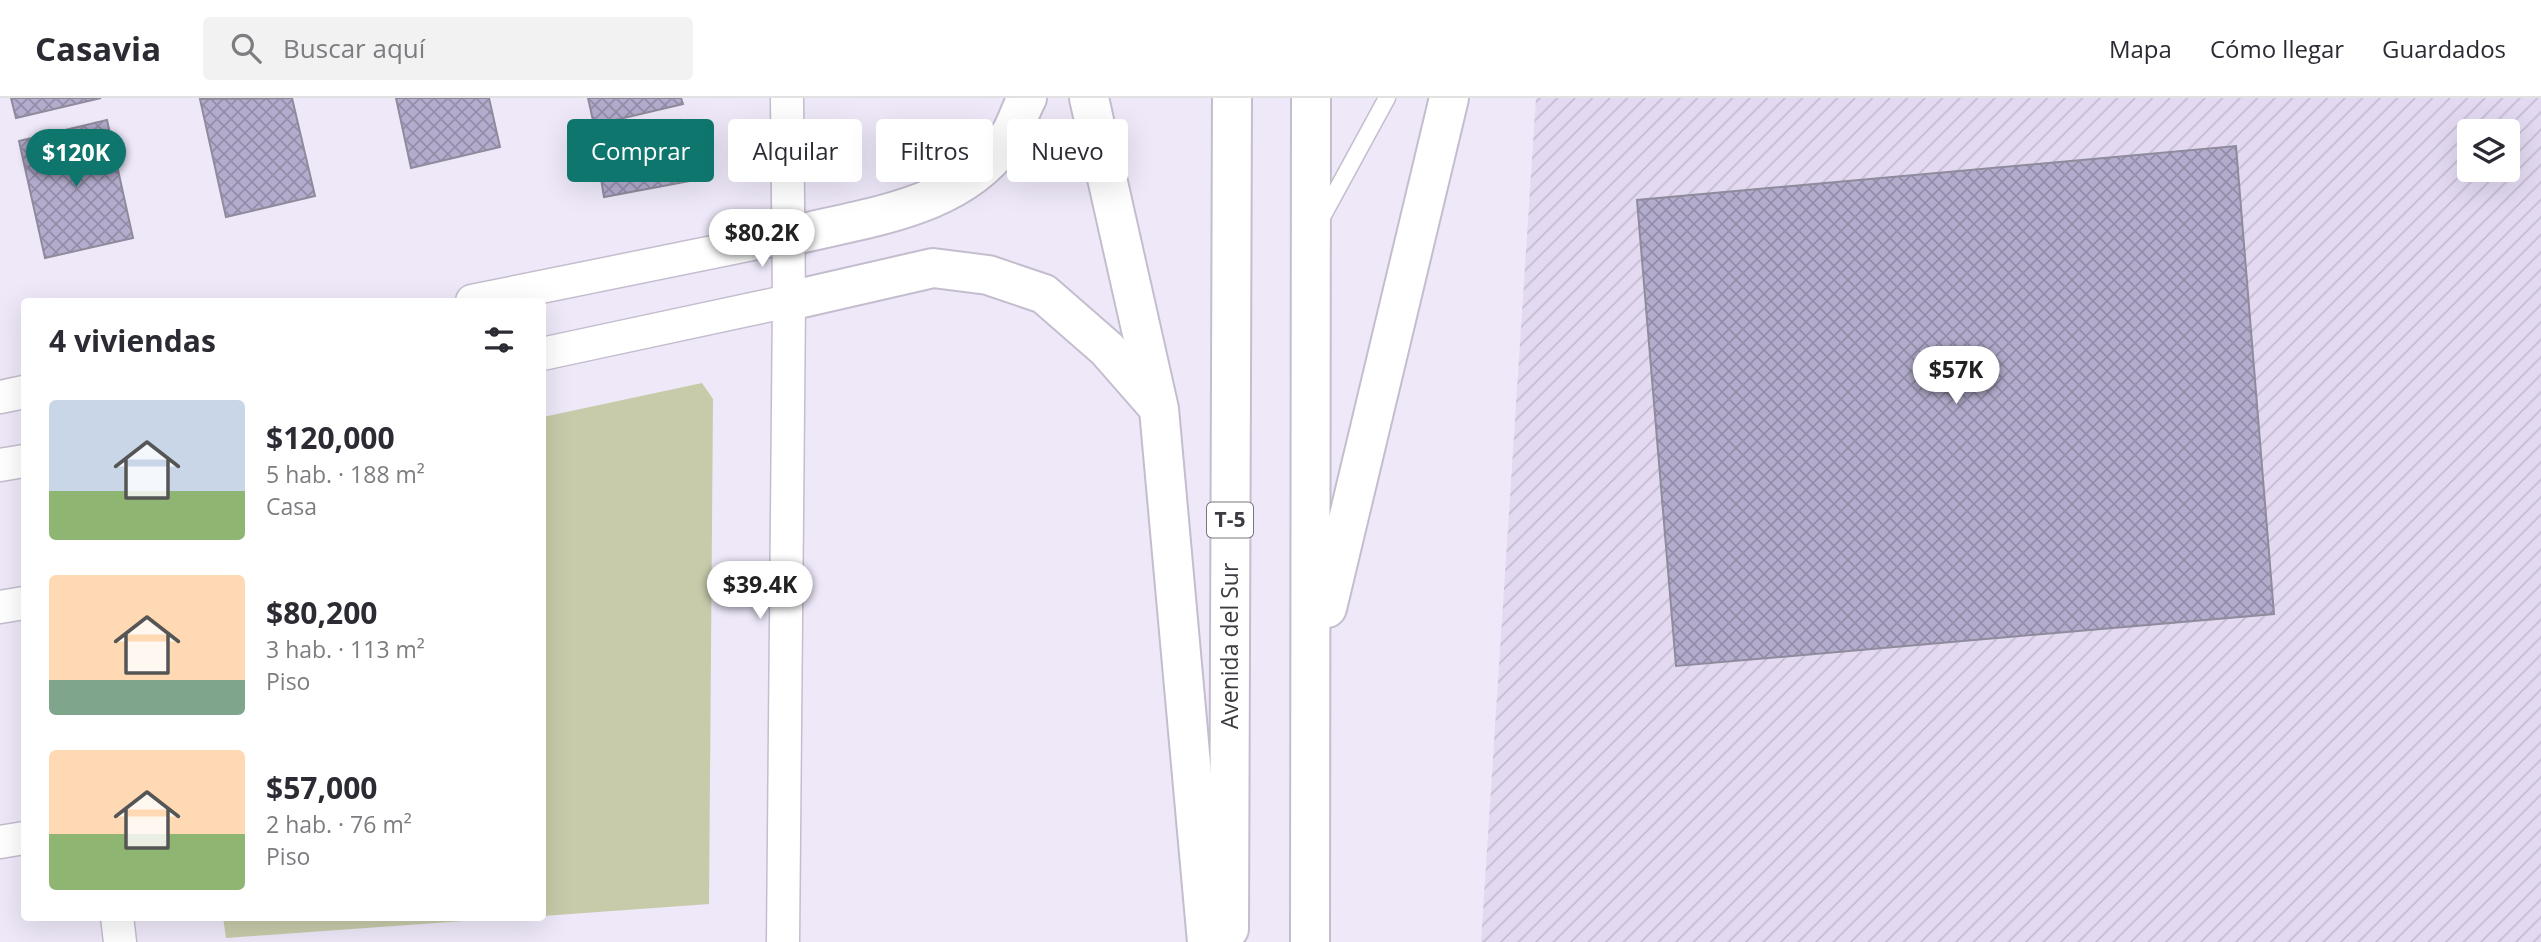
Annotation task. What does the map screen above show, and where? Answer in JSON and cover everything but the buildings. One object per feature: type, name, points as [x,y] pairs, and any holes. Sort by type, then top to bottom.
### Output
[{"type":"highway","points":[[787,237],[932,200],[977,172],[1010,134],[1027,98]]},
{"type":"highway","points":[[1089,98],[1159,409],[1208,942]]},
{"type":"highway","name":"Avenida del Sur","points":[[1228,942],[1232,98]]},
{"type":"highway","points":[[1310,942],[1311,98]]},
{"type":"highway","points":[[1312,671],[1449,98]]},
{"type":"highway","points":[[789,300],[933,268],[988,275],[1044,294],[1107,349],[1159,409]]},
{"type":"street","points":[[783,942],[789,300],[787,98]]},
{"type":"street","points":[[487,298],[787,237]]},
{"type":"street","points":[[546,353],[789,300]]},
{"type":"street","points":[[0,397],[21,393]]},
{"type":"street","points":[[0,465],[21,462]]},
{"type":"street","points":[[0,607],[21,604]]},
{"type":"street","points":[[0,842],[21,838]]},
{"type":"street","points":[[117,921],[120,942]]},
{"type":"lane","points":[[1311,237],[1387,98]]},
{"type":"shaded area","points":[[1536,98],[2541,98],[2541,942],[1481,942]]},
{"type":"green space","points":[[702,383],[713,399],[709,904],[546,916],[546,416]]},
{"type":"green space","points":[[224,921],[466,921],[226,938]]}]
